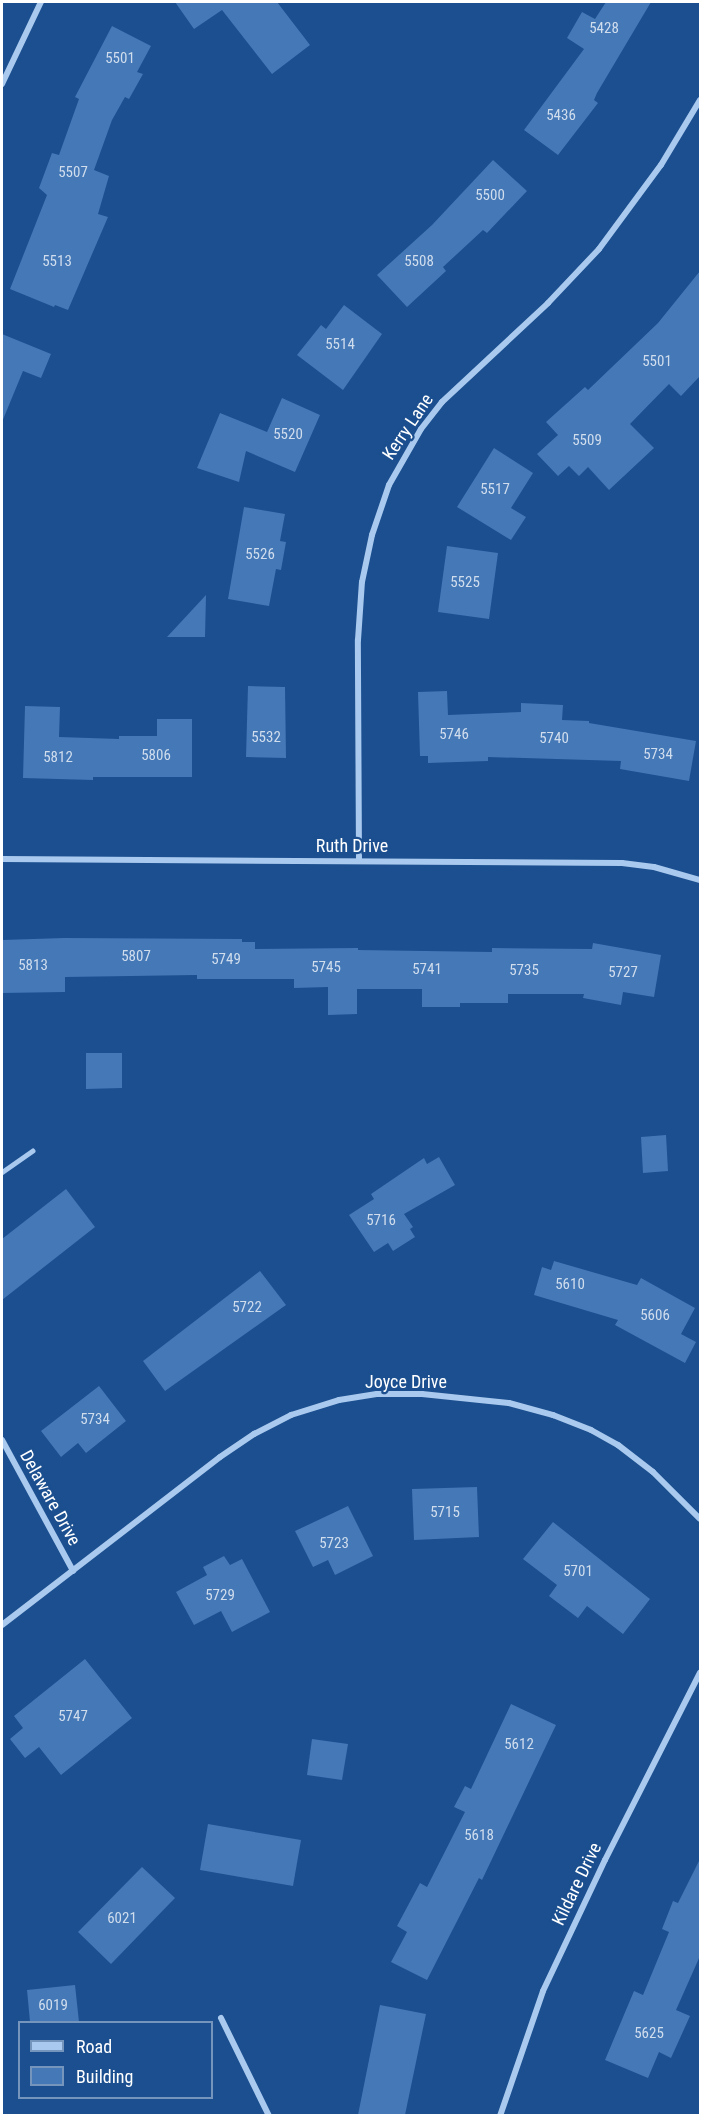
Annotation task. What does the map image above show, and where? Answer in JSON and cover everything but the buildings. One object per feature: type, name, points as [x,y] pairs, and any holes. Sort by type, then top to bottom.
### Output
[{"type":"street","points":[[2,84],[41,2]]},
{"type":"street","name":"Kerry Lane","points":[[358,861],[358,640],[362,582],[372,535],[389,485],[421,429],[442,402],[548,303],[599,249],[661,165],[700,100]]},
{"type":"street","name":"Ruth Drive","points":[[2,860],[622,863],[654,867],[700,880]]},
{"type":"street","name":"Joyce Drive","points":[[2,1625],[220,1457],[254,1434],[291,1415],[339,1400],[377,1394],[422,1394],[509,1403],[553,1415],[591,1430],[618,1445],[653,1472],[700,1519]]},
{"type":"street","name":"Delaware Drive","points":[[2,1440],[73,1571]]},
{"type":"street","name":"Kildare Drive","points":[[500,2115],[543,1991],[605,1860],[700,1673]]},
{"type":"street","points":[[221,2018],[269,2115]]},
{"type":"lane","points":[[2,1172],[32,1151]]}]
